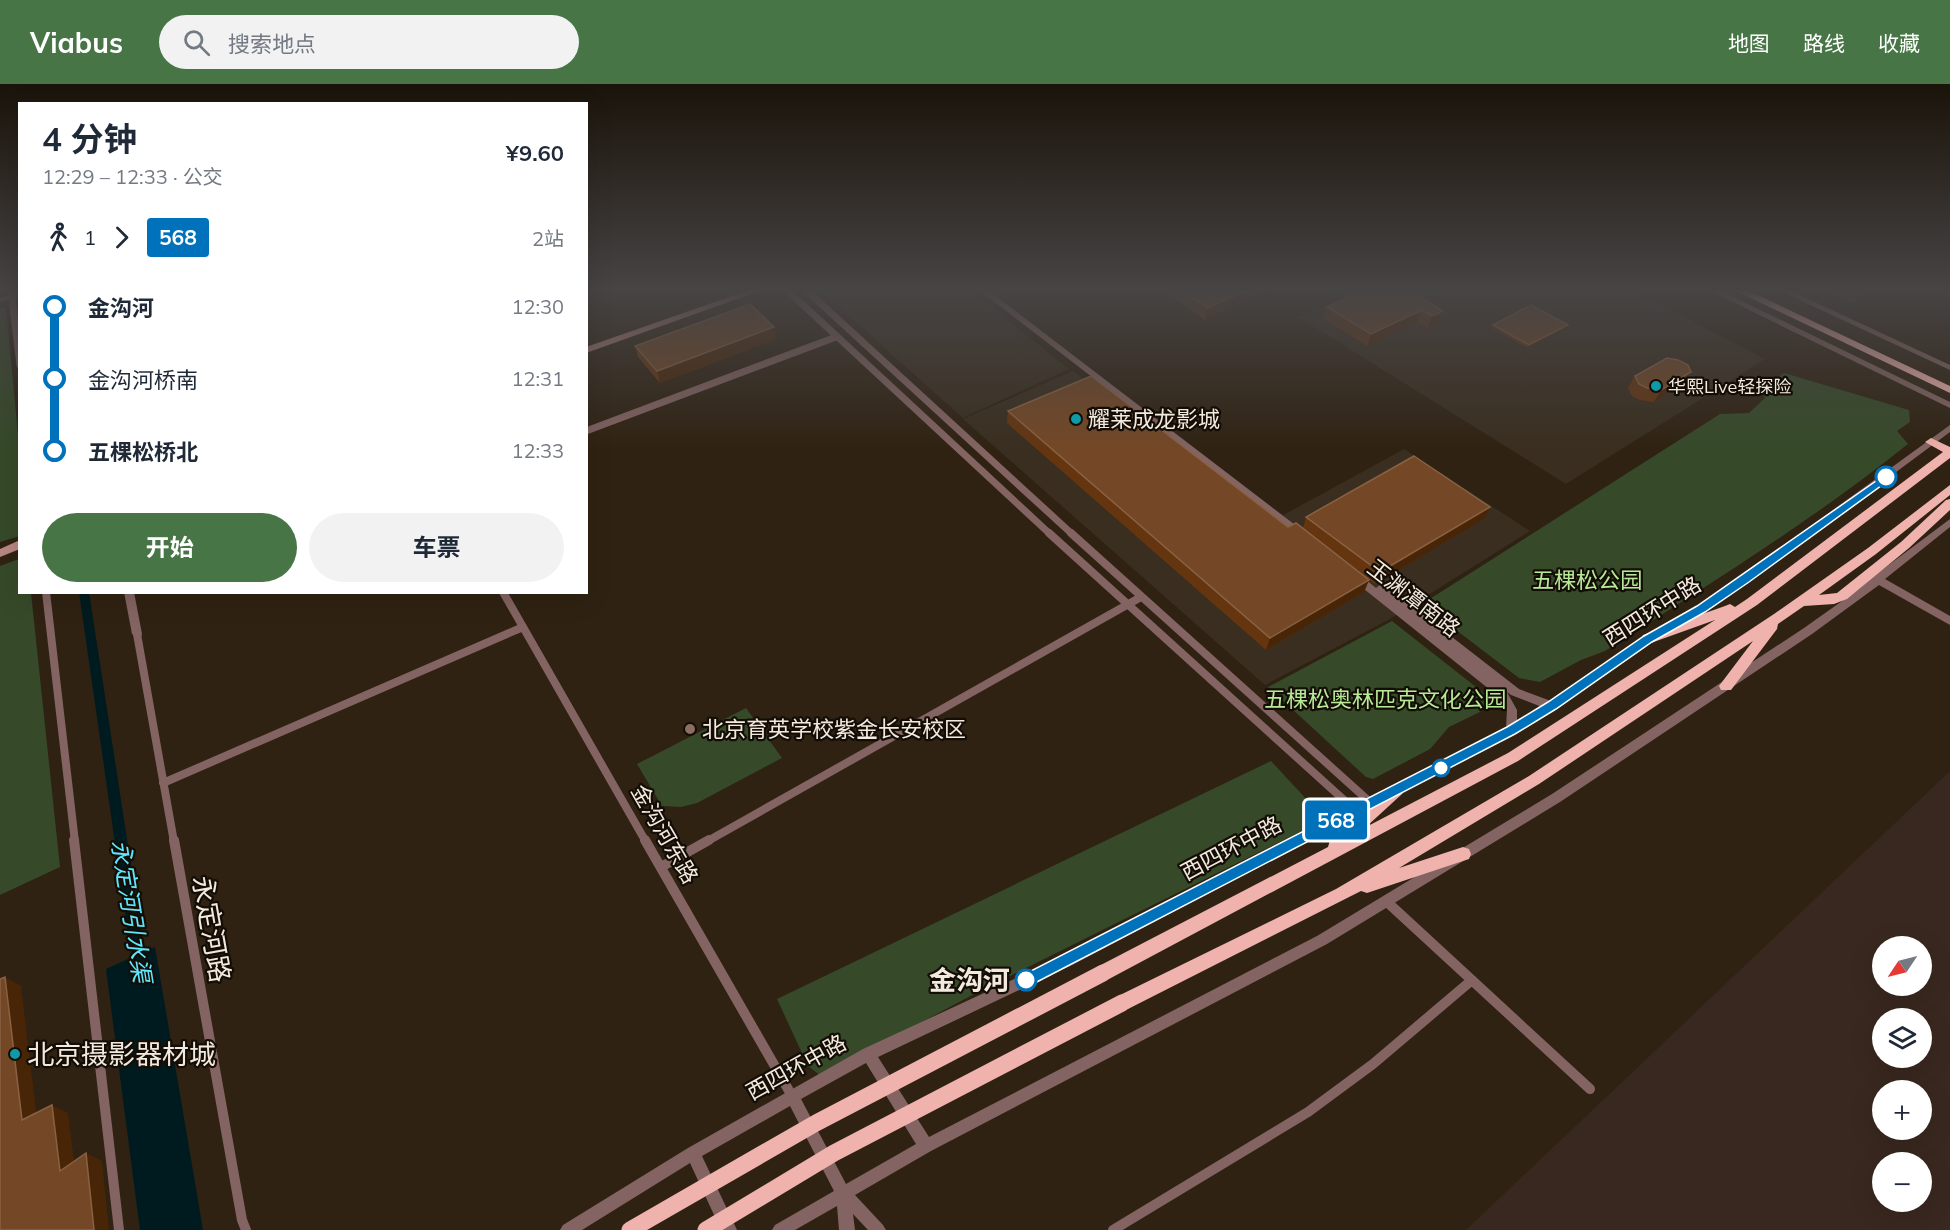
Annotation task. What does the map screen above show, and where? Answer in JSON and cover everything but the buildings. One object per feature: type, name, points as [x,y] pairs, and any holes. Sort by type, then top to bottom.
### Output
[{"type":"highway","points":[[1852,343],[1950,390]]},
{"type":"highway","points":[[1872,343],[1950,380]]},
{"type":"highway","points":[[1931,442],[1950,451]]},
{"type":"highway","name":"西四环中路","points":[[630,1230],[816,1123],[1512,757],[1752,602],[1950,451]]},
{"type":"highway","points":[[706,1230],[834,1154],[1122,1003],[1342,894],[1534,780],[1801,601],[1872,551],[1950,489]]},
{"type":"highway","points":[[1801,601],[1834,599],[1842,596],[1905,545],[1950,503]]},
{"type":"highway","points":[[1648,639],[1752,602]]},
{"type":"highway","points":[[1726,686],[1779,616]]},
{"type":"highway","points":[[1318,860],[1397,790]]},
{"type":"highway","points":[[1342,894],[1463,854]]},
{"type":"main road","points":[[588,349],[605,343]]},
{"type":"main road","points":[[0,553],[18,547]]},
{"type":"street","points":[[588,430],[819,343]]},
{"type":"street","points":[[843,343],[1127,605],[1355,810]]},
{"type":"street","points":[[864,343],[1141,597],[1371,803]]},
{"type":"street","points":[[1052,343],[1305,538]]},
{"type":"street","points":[[1063,343],[1302,527]]},
{"type":"street","points":[[1823,343],[1950,405]]},
{"type":"street","points":[[1897,343],[1950,368]]},
{"type":"street","name":"西四环中路","points":[[568,1230],[693,1153],[868,1054],[1067,961],[1511,730],[1552,706],[1648,639],[1701,609],[1745,579],[1950,428]]},
{"type":"street","points":[[780,1230],[926,1146],[1322,940],[1556,798],[1726,686],[1808,631],[1950,522]]},
{"type":"street","name":"玉渊潭南路","points":[[1353,575],[1503,694],[1512,710],[1511,730]]},
{"type":"street","points":[[1878,579],[1950,621]]},
{"type":"street","name":"玉渊潭南路","points":[[1379,586],[1515,692],[1552,706]]},
{"type":"street","points":[[46,594],[119,1230]]},
{"type":"street","points":[[129,594],[137,634]]},
{"type":"street","name":"金沟河东路","points":[[503,594],[792,1096]]},
{"type":"street","points":[[661,867],[1141,597]]},
{"type":"street","points":[[164,783],[522,627]]},
{"type":"street","name":"永定河路","points":[[137,634],[242,1220],[246,1230]]},
{"type":"street","points":[[1386,901],[1590,1089]]},
{"type":"street","points":[[1113,1230],[1308,1112],[1373,1064],[1472,980]]},
{"type":"street","points":[[868,1054],[926,1146]]},
{"type":"street","points":[[792,1096],[843,1192],[878,1230]]},
{"type":"street","points":[[693,1153],[729,1230]]},
{"type":"street","points":[[843,1192],[847,1230]]},
{"type":"shaded area","points":[[880,343],[1037,343],[1069,369],[963,418]]},
{"type":"shaded area","points":[[1340,343],[1735,343],[1765,359],[1566,484]]},
{"type":"shaded area","points":[[1073,371],[1267,524],[1404,449],[1530,531],[1390,619],[1265,685],[963,419]]},
{"type":"shaded area","points":[[1950,771],[1950,1230],[1466,1230]]},
{"type":"green space","points":[[0,343],[9,343],[18,434],[18,537],[0,542]]},
{"type":"green space","name":"五棵松公园","points":[[1784,373],[1909,410],[1910,422],[1897,431],[1908,444],[1835,500],[1721,577],[1605,651],[1581,660],[1540,682],[1519,678],[1422,604],[1720,414],[1749,413],[1765,398],[1761,390]]},
{"type":"green space","points":[[18,559],[18,594],[31,594],[60,867],[0,895],[0,566]]},
{"type":"green space","name":"五棵松奥林匹克文化公园","points":[[1392,621],[1490,698],[1480,712],[1449,727],[1430,749],[1373,779],[1366,777],[1268,687]]},
{"type":"green space","points":[[746,708],[782,758],[697,803],[681,807],[662,806],[637,764]]},
{"type":"green space","name":"五棵松奥林匹克文化公园","points":[[1271,761],[1322,816],[1322,821],[976,993],[821,1076],[808,1066],[777,999]]},
{"type":"water","points":[[155,947],[203,1230],[140,1230],[106,969]]},
{"type":"waterway","name":"永定河引水渠","points":[[84,594],[140,969]]},
{"type":"bus line","name":"568","points":[[1026,980],[1067,961],[1511,730],[1552,706],[1648,639],[1701,609],[1886,477]]},
{"type":"place","name":"华熙Live轻探险","points":[[1656,386]]},
{"type":"place","name":"耀莱成龙影城","points":[[1076,419]]},
{"type":"place","name":"北京育英学校紫金长安校区","points":[[690,729]]},
{"type":"place","name":"金沟河","points":[[1026,980]]},
{"type":"place","name":"北京摄影器材城","points":[[15,1054]]}]
